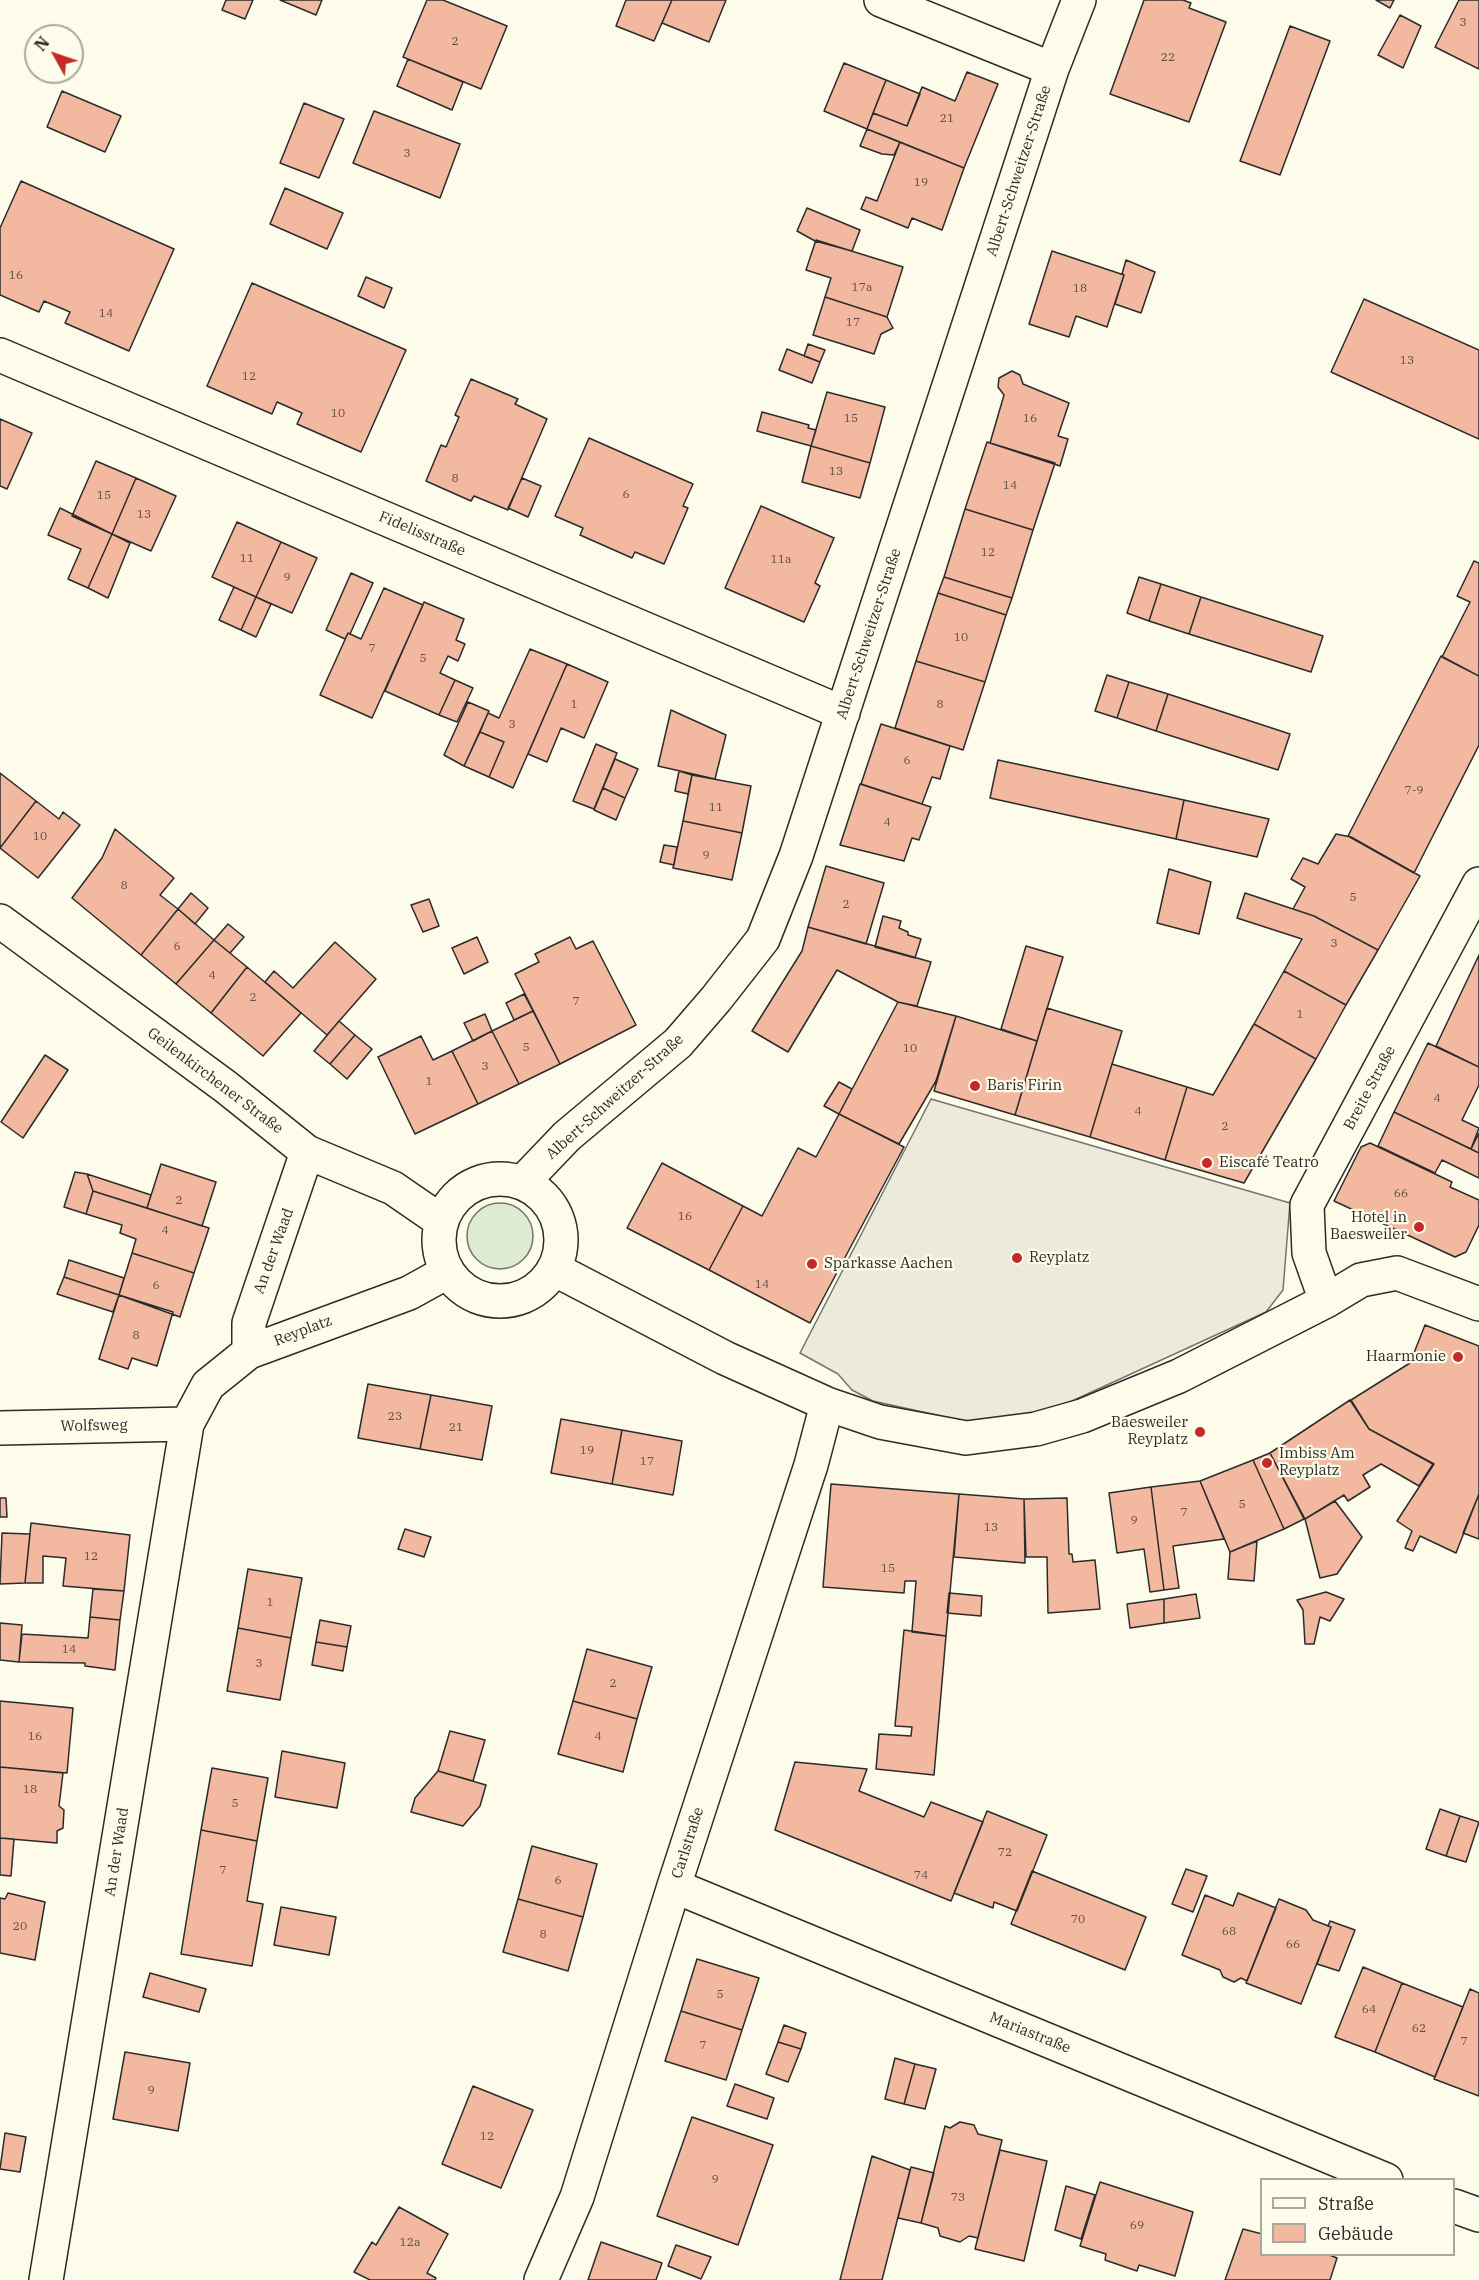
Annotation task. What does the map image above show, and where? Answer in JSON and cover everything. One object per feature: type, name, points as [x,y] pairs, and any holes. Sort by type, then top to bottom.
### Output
[{"type":"street","points":[[881,0],[1052,69]]},
{"type":"street","name":"Albert-Schweitzer-Straße","points":[[522,1183],[567,1136],[678,1043],[763,939],[796,856],[1052,69],[1079,0]]},
{"type":"street","name":"Fidelisstraße","points":[[0,355],[843,713]]},
{"type":"street","name":"Breite Straße","points":[[1326,1301],[1309,1253],[1307,1205],[1479,884]]},
{"type":"street","name":"Geilenkirchener Straße","points":[[0,921],[225,1086],[307,1152],[393,1188],[441,1221]]},
{"type":"street","name":"An der Waad","points":[[249,1352],[249,1323],[307,1152]]},
{"type":"street","points":[[506,1179],[522,1183],[549,1204],[559,1225],[560,1247],[554,1269],[537,1289],[529,1293],[514,1300],[488,1301],[465,1291],[447,1272],[439,1247],[441,1221],[460,1194],[473,1185],[506,1179]]},
{"type":"street","points":[[554,1269],[725,1358],[827,1404],[880,1422],[966,1438],[1035,1429],[1082,1416],[1179,1376],[1326,1301],[1361,1280],[1397,1273],[1479,1304]]},
{"type":"street","name":"Reyplatz","points":[[187,1424],[208,1385],[249,1352],[410,1293],[447,1272]]},
{"type":"street","name":"Carlstraße","points":[[541,2280],[577,2197],[674,1886],[811,1465],[827,1404]]},
{"type":"street","name":"An der Waad","points":[[46,2280],[187,1424]]},
{"type":"street","name":"Wolfsweg","points":[[0,1428],[187,1424]]},
{"type":"street","name":"Mariastraße","points":[[674,1886],[1381,2178]]},
{"type":"street","points":[[1455,2206],[1479,2215]]},
{"type":"green space","points":[[500,1203],[513,1205],[523,1213],[531,1223],[533,1236],[531,1249],[523,1259],[513,1267],[500,1269],[487,1267],[477,1259],[469,1249],[467,1236],[469,1223],[477,1213],[487,1205]]},
{"type":"shaded area","name":"Reyplatz","points":[[931,1099],[1290,1203],[1283,1290],[1266,1312],[1072,1401],[1019,1419],[968,1422],[873,1401],[852,1390],[838,1374],[800,1353]]},
{"type":"building","points":[[226,0],[253,0],[245,19],[222,10]]},
{"type":"building","points":[[280,0],[322,0],[316,15]]},
{"type":"building","points":[[427,0],[443,0],[507,26],[481,89],[403,57]]},
{"type":"building","points":[[626,0],[672,0],[654,41],[616,26]]},
{"type":"building","points":[[672,0],[726,0],[709,42],[662,23]]},
{"type":"building","points":[[1144,0],[1183,0],[1191,3],[1189,8],[1226,22],[1189,122],[1110,94]]},
{"type":"building","points":[[1376,0],[1394,0],[1390,8]]},
{"type":"building","points":[[1459,0],[1479,0],[1479,69],[1435,47]]},
{"type":"building","points":[[1400,15],[1421,26],[1403,68],[1378,55]]},
{"type":"building","points":[[1290,26],[1330,41],[1280,175],[1240,161]]},
{"type":"building","points":[[408,59],[463,82],[452,110],[397,86]]},
{"type":"building","points":[[844,63],[886,80],[867,129],[824,111]]},
{"type":"building","points":[[967,72],[998,84],[964,168],[867,129],[873,113],[907,126],[922,87],[955,101]]},
{"type":"building","points":[[886,80],[920,94],[907,126],[873,113]]},
{"type":"building","points":[[62,91],[121,116],[105,152],[47,127]]},
{"type":"building","points":[[304,103],[344,119],[319,178],[280,163]]},
{"type":"building","points":[[374,111],[460,144],[440,198],[353,163]]},
{"type":"building","points":[[867,129],[900,142],[894,155],[882,154],[860,146]]},
{"type":"building","points":[[900,142],[964,168],[942,230],[912,218],[908,228],[861,209],[866,197],[877,201]]},
{"type":"building","points":[[21,181],[174,249],[129,351],[65,323],[70,312],[44,301],[39,312],[0,295],[0,228]]},
{"type":"building","points":[[285,188],[343,213],[327,249],[270,224]]},
{"type":"building","points":[[807,208],[860,230],[852,251],[815,241],[797,231]]},
{"type":"building","points":[[816,240],[903,267],[887,317],[825,297],[831,278],[806,270]]},
{"type":"building","points":[[1052,251],[1124,275],[1107,327],[1076,316],[1069,337],[1029,324]]},
{"type":"building","points":[[1126,260],[1155,272],[1141,313],[1115,304]]},
{"type":"building","points":[[366,277],[392,288],[384,308],[358,296]]},
{"type":"building","points":[[252,283],[406,350],[361,452],[297,424],[302,413],[277,402],[272,414],[207,386]]},
{"type":"building","points":[[825,297],[887,317],[893,328],[881,334],[874,354],[813,335]]},
{"type":"building","points":[[1364,299],[1479,350],[1479,439],[1331,372]]},
{"type":"building","points":[[808,344],[825,350],[820,362],[804,356]]},
{"type":"building","points":[[787,349],[820,362],[812,383],[779,370]]},
{"type":"building","points":[[1012,371],[1020,375],[1023,384],[1069,403],[1058,436],[1068,439],[1060,466],[990,443],[1004,395],[998,387],[999,378]]},
{"type":"building","points":[[471,379],[518,399],[515,404],[547,419],[508,510],[474,496],[471,501],[426,481],[441,445],[446,447],[459,417],[455,415]]},
{"type":"building","points":[[827,392],[885,407],[870,463],[811,446]]},
{"type":"building","points":[[762,412],[809,425],[808,428],[816,430],[811,446],[757,431]]},
{"type":"building","points":[[0,419],[32,433],[7,489],[0,486]]},
{"type":"building","points":[[589,438],[693,484],[683,506],[688,508],[664,564],[635,552],[632,558],[580,535],[583,528],[555,516]]},
{"type":"building","points":[[987,442],[1055,463],[1033,530],[965,509]]},
{"type":"building","points":[[811,446],[870,463],[860,498],[802,482]]},
{"type":"building","points":[[96,461],[136,478],[112,534],[72,516]]},
{"type":"building","points":[[136,478],[176,496],[151,551],[112,534]]},
{"type":"building","points":[[522,478],[541,486],[528,517],[508,508]]},
{"type":"building","points":[[761,506],[834,538],[815,583],[820,586],[804,622],[725,588]]},
{"type":"building","points":[[60,508],[112,534],[88,588],[68,579],[81,549],[48,535]]},
{"type":"building","points":[[965,509],[1033,530],[1012,598],[944,577]]},
{"type":"building","points":[[237,522],[281,542],[256,597],[212,577]]},
{"type":"building","points":[[112,534],[130,543],[108,598],[88,588]]},
{"type":"building","points":[[281,542],[317,558],[292,613],[256,597]]},
{"type":"building","points":[[1474,561],[1479,563],[1479,676],[1442,657],[1470,602],[1457,596]]},
{"type":"building","points":[[351,573],[373,583],[350,634],[348,633],[345,639],[326,630]]},
{"type":"building","points":[[944,577],[1012,598],[1006,615],[938,593]]},
{"type":"building","points":[[1139,577],[1161,584],[1149,621],[1127,613]]},
{"type":"building","points":[[1161,584],[1201,597],[1189,634],[1149,621]]},
{"type":"building","points":[[234,587],[256,597],[241,630],[219,620]]},
{"type":"building","points":[[384,588],[423,605],[372,718],[320,695],[348,633],[361,639]]},
{"type":"building","points":[[938,593],[1006,615],[985,682],[916,661]]},
{"type":"building","points":[[256,597],[271,604],[256,637],[241,630]]},
{"type":"building","points":[[1201,597],[1323,636],[1311,672],[1189,634]]},
{"type":"building","points":[[424,602],[464,619],[456,640],[465,644],[458,661],[448,656],[440,673],[455,680],[439,715],[385,691]]},
{"type":"building","points":[[530,649],[567,664],[513,788],[489,777],[504,742],[480,732],[488,713],[499,718]]},
{"type":"building","points":[[1441,656],[1479,676],[1479,745],[1414,873],[1348,836]]},
{"type":"building","points":[[916,661],[985,682],[963,750],[895,728]]},
{"type":"building","points":[[567,664],[608,682],[584,738],[561,728],[547,762],[528,754]]},
{"type":"building","points":[[1107,675],[1129,682],[1117,718],[1095,711]]},
{"type":"building","points":[[455,680],[473,688],[457,722],[439,715]]},
{"type":"building","points":[[1129,682],[1168,694],[1156,731],[1117,718]]},
{"type":"building","points":[[1168,694],[1290,734],[1278,770],[1156,731]]},
{"type":"building","points":[[468,702],[489,711],[464,766],[444,755]]},
{"type":"building","points":[[671,710],[726,735],[715,779],[658,766]]},
{"type":"building","points":[[881,724],[950,746],[940,779],[932,777],[922,804],[861,784]]},
{"type":"building","points":[[480,732],[504,742],[489,777],[464,766]]},
{"type":"building","points":[[596,744],[617,753],[594,809],[573,801]]},
{"type":"building","points":[[615,759],[638,769],[625,798],[603,788]]},
{"type":"building","points":[[998,760],[1184,800],[1176,839],[990,798]]},
{"type":"building","points":[[679,771],[692,775],[688,794],[675,791]]},
{"type":"building","points":[[0,773],[36,801],[0,848]]},
{"type":"building","points":[[692,775],[751,786],[742,833],[683,821]]},
{"type":"building","points":[[860,784],[931,807],[919,840],[912,838],[904,861],[840,845]]},
{"type":"building","points":[[603,788],[625,798],[616,820],[594,810]]},
{"type":"building","points":[[1184,800],[1269,819],[1257,857],[1176,839]]},
{"type":"building","points":[[36,801],[59,819],[63,812],[80,825],[38,878],[0,848]]},
{"type":"building","points":[[683,821],[742,833],[732,880],[673,868]]},
{"type":"building","points":[[115,829],[174,878],[160,895],[178,909],[141,955],[72,898],[102,858]]},
{"type":"building","points":[[1336,834],[1351,837],[1420,876],[1378,950],[1314,916],[1293,909],[1305,887],[1291,879],[1303,858],[1318,864]]},
{"type":"building","points":[[664,845],[677,847],[674,865],[660,862]]},
{"type":"building","points":[[826,866],[884,883],[866,944],[808,927]]},
{"type":"building","points":[[1169,869],[1211,882],[1199,934],[1157,923]]},
{"type":"building","points":[[191,893],[208,908],[195,924],[178,909]]},
{"type":"building","points":[[1245,893],[1314,916],[1378,950],[1346,1005],[1284,971],[1302,939],[1237,918]]},
{"type":"building","points":[[429,899],[439,926],[423,932],[411,905]]},
{"type":"building","points":[[178,909],[214,940],[176,984],[141,955]]},
{"type":"building","points":[[883,916],[901,921],[899,928],[908,932],[908,935],[921,939],[915,958],[875,947]]},
{"type":"building","points":[[228,924],[244,937],[230,953],[214,940]]},
{"type":"building","points":[[808,927],[931,962],[917,1006],[898,1002],[837,970],[788,1052],[752,1031],[802,951]]},
{"type":"building","points":[[477,937],[488,962],[464,974],[452,948]]},
{"type":"building","points":[[570,937],[576,949],[593,941],[636,1025],[560,1064],[515,974],[539,962],[535,954]]},
{"type":"building","points":[[214,940],[247,967],[211,1013],[176,984]]},
{"type":"building","points":[[335,942],[376,979],[327,1035],[265,982],[274,971],[293,988]]},
{"type":"building","points":[[1026,946],[1063,957],[1037,1041],[1001,1029]]},
{"type":"building","points":[[1479,955],[1479,1067],[1436,1046]]},
{"type":"building","points":[[247,967],[301,1013],[263,1056],[211,1013]]},
{"type":"building","points":[[1284,971],[1346,1005],[1316,1059],[1254,1024]]},
{"type":"building","points":[[524,994],[533,1011],[514,1020],[506,1003]]},
{"type":"building","points":[[898,1002],[956,1016],[936,1081],[899,1144],[839,1114]]},
{"type":"building","points":[[1047,1008],[1122,1031],[1090,1137],[1015,1115]]},
{"type":"building","points":[[533,1011],[560,1064],[519,1084],[492,1031]]},
{"type":"building","points":[[485,1014],[492,1031],[473,1041],[464,1023]]},
{"type":"building","points":[[956,1016],[1037,1041],[1015,1115],[934,1091]]},
{"type":"building","points":[[339,1021],[355,1035],[330,1064],[314,1051]]},
{"type":"building","points":[[1254,1024],[1316,1059],[1244,1183],[1165,1160],[1187,1087],[1213,1095]]},
{"type":"building","points":[[492,1031],[519,1084],[478,1104],[452,1051]]},
{"type":"building","points":[[355,1035],[372,1049],[347,1079],[330,1064]]},
{"type":"building","points":[[421,1036],[433,1060],[452,1051],[478,1104],[415,1134],[378,1057]]},
{"type":"building","points":[[1428,1043],[1479,1067],[1479,1085],[1462,1120],[1479,1128],[1471,1149],[1394,1112]]},
{"type":"building","points":[[45,1055],[68,1070],[23,1138],[1,1122]]},
{"type":"building","points":[[1112,1064],[1187,1087],[1165,1160],[1090,1137]]},
{"type":"building","points":[[839,1082],[852,1089],[839,1114],[824,1106]]},
{"type":"building","points":[[1394,1112],[1479,1153],[1479,1178],[1442,1160],[1435,1173],[1378,1146]]},
{"type":"building","points":[[839,1114],[904,1147],[810,1323],[709,1270],[743,1206],[762,1216],[798,1148],[816,1157]]},
{"type":"building","points":[[1479,1133],[1479,1153],[1471,1149]]},
{"type":"building","points":[[1370,1143],[1452,1182],[1450,1187],[1479,1200],[1479,1225],[1466,1252],[1455,1257],[1334,1201],[1361,1147]]},
{"type":"building","points":[[662,1163],[743,1206],[709,1270],[627,1228]]},
{"type":"building","points":[[161,1164],[216,1182],[202,1226],[147,1208]]},
{"type":"building","points":[[75,1172],[87,1174],[93,1191],[86,1214],[64,1207]]},
{"type":"building","points":[[87,1174],[151,1195],[147,1208],[93,1191]]},
{"type":"building","points":[[93,1191],[209,1228],[194,1273],[132,1253],[136,1239],[120,1233],[122,1225],[86,1214]]},
{"type":"building","points":[[132,1253],[194,1273],[180,1317],[119,1295]]},
{"type":"building","points":[[69,1260],[124,1278],[119,1295],[64,1277]]},
{"type":"building","points":[[64,1277],[119,1295],[113,1312],[57,1294]]},
{"type":"building","points":[[119,1295],[173,1312],[157,1366],[132,1358],[128,1369],[99,1359]]},
{"type":"building","points":[[1425,1325],[1479,1346],[1479,1494],[1456,1553],[1420,1536],[1413,1551],[1405,1548],[1412,1531],[1397,1521],[1434,1464],[1369,1429],[1351,1400],[1410,1363]]},
{"type":"building","points":[[368,1384],[431,1395],[420,1449],[358,1438]]},
{"type":"building","points":[[431,1395],[492,1406],[482,1460],[420,1449]]},
{"type":"building","points":[[1350,1400],[1369,1429],[1433,1464],[1419,1486],[1381,1464],[1363,1475],[1370,1487],[1348,1501],[1344,1495],[1305,1519],[1270,1453]]},
{"type":"building","points":[[561,1419],[622,1430],[612,1484],[551,1473]]},
{"type":"building","points":[[622,1430],[682,1441],[673,1495],[612,1484]]},
{"type":"building","points":[[1270,1453],[1304,1519],[1284,1529],[1253,1460]]},
{"type":"building","points":[[1253,1460],[1284,1529],[1230,1552],[1200,1481]]},
{"type":"building","points":[[1200,1481],[1224,1539],[1173,1546],[1179,1588],[1164,1590],[1151,1487]]},
{"type":"building","points":[[831,1484],[959,1494],[946,1636],[912,1632],[916,1581],[905,1581],[904,1593],[823,1587]]},
{"type":"building","points":[[1151,1487],[1164,1590],[1150,1592],[1144,1549],[1117,1553],[1109,1493]]},
{"type":"building","points":[[959,1494],[1024,1499],[1025,1563],[954,1557]]},
{"type":"building","points":[[1479,1494],[1479,1539],[1463,1533]]},
{"type":"building","points":[[0,1498],[6,1498],[7,1517],[0,1517]]},
{"type":"building","points":[[1067,1498],[1069,1554],[1072,1554],[1073,1562],[1095,1560],[1100,1609],[1048,1613],[1047,1557],[1026,1557],[1024,1499]]},
{"type":"building","points":[[1335,1501],[1362,1537],[1337,1574],[1320,1578],[1305,1519]]},
{"type":"building","points":[[31,1523],[130,1535],[124,1591],[63,1586],[66,1558],[43,1556],[43,1583],[25,1583]]},
{"type":"building","points":[[405,1529],[431,1537],[424,1557],[398,1549]]},
{"type":"building","points":[[2,1533],[30,1534],[25,1583],[0,1584]]},
{"type":"building","points":[[1257,1541],[1254,1581],[1228,1579],[1230,1552]]},
{"type":"building","points":[[248,1569],[302,1578],[291,1638],[238,1628]]},
{"type":"building","points":[[93,1589],[124,1591],[120,1620],[90,1617]]},
{"type":"building","points":[[1326,1592],[1344,1599],[1330,1621],[1320,1617],[1314,1644],[1305,1644],[1303,1610],[1297,1600]]},
{"type":"building","points":[[949,1593],[982,1596],[981,1616],[947,1613]]},
{"type":"building","points":[[1196,1594],[1200,1618],[1164,1623],[1164,1599]]},
{"type":"building","points":[[1164,1599],[1164,1623],[1130,1628],[1127,1604]]},
{"type":"building","points":[[90,1617],[120,1620],[115,1670],[85,1666],[85,1663],[19,1662],[22,1634],[88,1638]]},
{"type":"building","points":[[320,1620],[351,1626],[347,1647],[316,1642]]},
{"type":"building","points":[[0,1623],[22,1625],[19,1662],[0,1660]]},
{"type":"building","points":[[238,1628],[291,1638],[280,1700],[227,1691]]},
{"type":"building","points":[[904,1630],[946,1636],[934,1775],[876,1769],[879,1734],[911,1736],[912,1727],[895,1726]]},
{"type":"building","points":[[316,1642],[347,1647],[343,1671],[312,1665]]},
{"type":"building","points":[[587,1649],[652,1667],[637,1719],[573,1701]]},
{"type":"building","points":[[0,1701],[73,1708],[67,1773],[0,1767]]},
{"type":"building","points":[[573,1701],[637,1719],[623,1772],[558,1754]]},
{"type":"building","points":[[450,1731],[485,1740],[473,1781],[438,1771]]},
{"type":"building","points":[[282,1751],[345,1763],[337,1808],[275,1797]]},
{"type":"building","points":[[795,1762],[867,1769],[859,1791],[924,1817],[931,1802],[983,1822],[951,1901],[775,1830]]},
{"type":"building","points":[[0,1767],[63,1773],[59,1806],[64,1810],[63,1828],[57,1831],[57,1843],[0,1838]]},
{"type":"building","points":[[212,1768],[268,1778],[257,1841],[201,1830]]},
{"type":"building","points":[[438,1771],[486,1785],[480,1806],[463,1826],[411,1812],[415,1798]]},
{"type":"building","points":[[1440,1809],[1460,1816],[1446,1856],[1426,1849]]},
{"type":"building","points":[[987,1811],[1047,1835],[1017,1911],[994,1902],[993,1908],[954,1893]]},
{"type":"building","points":[[1460,1816],[1479,1822],[1466,1862],[1446,1856]]},
{"type":"building","points":[[201,1830],[257,1841],[247,1901],[263,1904],[252,1966],[181,1954]]},
{"type":"building","points":[[0,1838],[14,1839],[11,1876],[0,1875]]},
{"type":"building","points":[[532,1846],[597,1864],[583,1917],[518,1899]]},
{"type":"building","points":[[1186,1869],[1207,1876],[1193,1912],[1172,1904]]},
{"type":"building","points":[[1032,1871],[1146,1917],[1125,1970],[1011,1924]]},
{"type":"building","points":[[8,1893],[45,1902],[35,1960],[0,1953],[0,1898],[5,1899]]},
{"type":"building","points":[[1238,1893],[1276,1908],[1247,1981],[1241,1978],[1234,1982],[1223,1977],[1220,1970],[1182,1955],[1205,1895],[1233,1906]]},
{"type":"building","points":[[518,1899],[583,1917],[568,1971],[503,1952]]},
{"type":"building","points":[[1279,1899],[1306,1910],[1313,1920],[1331,1927],[1301,2004],[1246,1983]]},
{"type":"building","points":[[281,1907],[336,1917],[329,1955],[274,1945]]},
{"type":"building","points":[[1330,1921],[1355,1930],[1339,1971],[1317,1964],[1331,1927],[1328,1926]]},
{"type":"building","points":[[697,1959],[759,1978],[742,2030],[681,2011]]},
{"type":"building","points":[[1363,1967],[1402,1983],[1375,2052],[1335,2037]]},
{"type":"building","points":[[150,1973],[206,1989],[199,2012],[143,1997]]},
{"type":"building","points":[[1402,1983],[1463,2007],[1435,2077],[1375,2052]]},
{"type":"building","points":[[1470,1989],[1479,1993],[1479,2096],[1434,2079]]},
{"type":"building","points":[[681,2011],[742,2030],[726,2080],[665,2061]]},
{"type":"building","points":[[784,2025],[806,2033],[801,2049],[778,2042]]},
{"type":"building","points":[[778,2042],[801,2049],[788,2082],[766,2074]]},
{"type":"building","points":[[125,2052],[190,2063],[178,2131],[113,2119]]},
{"type":"building","points":[[895,2058],[915,2064],[904,2104],[885,2099]]},
{"type":"building","points":[[915,2064],[936,2069],[925,2109],[904,2104]]},
{"type":"building","points":[[735,2084],[774,2098],[767,2119],[727,2106]]},
{"type":"building","points":[[473,2086],[533,2110],[501,2188],[442,2164]]},
{"type":"building","points":[[692,2117],[773,2145],[738,2245],[657,2216]]},
{"type":"building","points":[[960,2122],[974,2125],[978,2134],[1002,2140],[978,2238],[969,2236],[960,2242],[940,2236],[938,2228],[921,2223],[945,2126],[950,2128]]},
{"type":"building","points":[[5,2133],[26,2137],[20,2172],[0,2169]]},
{"type":"building","points":[[1000,2150],[1047,2161],[1024,2261],[975,2249]]},
{"type":"building","points":[[872,2156],[910,2170],[882,2280],[840,2280]]},
{"type":"building","points":[[911,2167],[934,2173],[921,2223],[898,2218]]},
{"type":"building","points":[[1100,2182],[1193,2212],[1175,2276],[1139,2265],[1137,2271],[1105,2260],[1106,2254],[1080,2246]]},
{"type":"building","points":[[1066,2186],[1095,2195],[1081,2239],[1055,2230]]},
{"type":"building","points":[[399,2207],[448,2234],[427,2273],[436,2278],[435,2280],[370,2280],[354,2272],[372,2242],[376,2245]]},
{"type":"building","points":[[1243,2229],[1260,2233],[1260,2256],[1332,2256],[1337,2258],[1330,2280],[1225,2280]]},
{"type":"building","points":[[601,2242],[662,2263],[656,2280],[588,2280]]},
{"type":"building","points":[[676,2245],[711,2257],[701,2279],[668,2266]]},
{"type":"place","name":"Baris Firin","points":[[975,1086]]},
{"type":"place","name":"Eiscafé Teatro","points":[[1207,1163]]},
{"type":"place","name":"Hotel in Baesweiler","points":[[1419,1227]]},
{"type":"place","name":"Reyplatz","points":[[1017,1258]]},
{"type":"place","name":"Sparkasse Aachen","points":[[812,1264]]},
{"type":"place","name":"Haarmonie","points":[[1458,1357]]},
{"type":"place","name":"Baesweiler Reyplatz","points":[[1200,1432]]},
{"type":"place","name":"Imbiss Am Reyplatz","points":[[1267,1463]]}]
